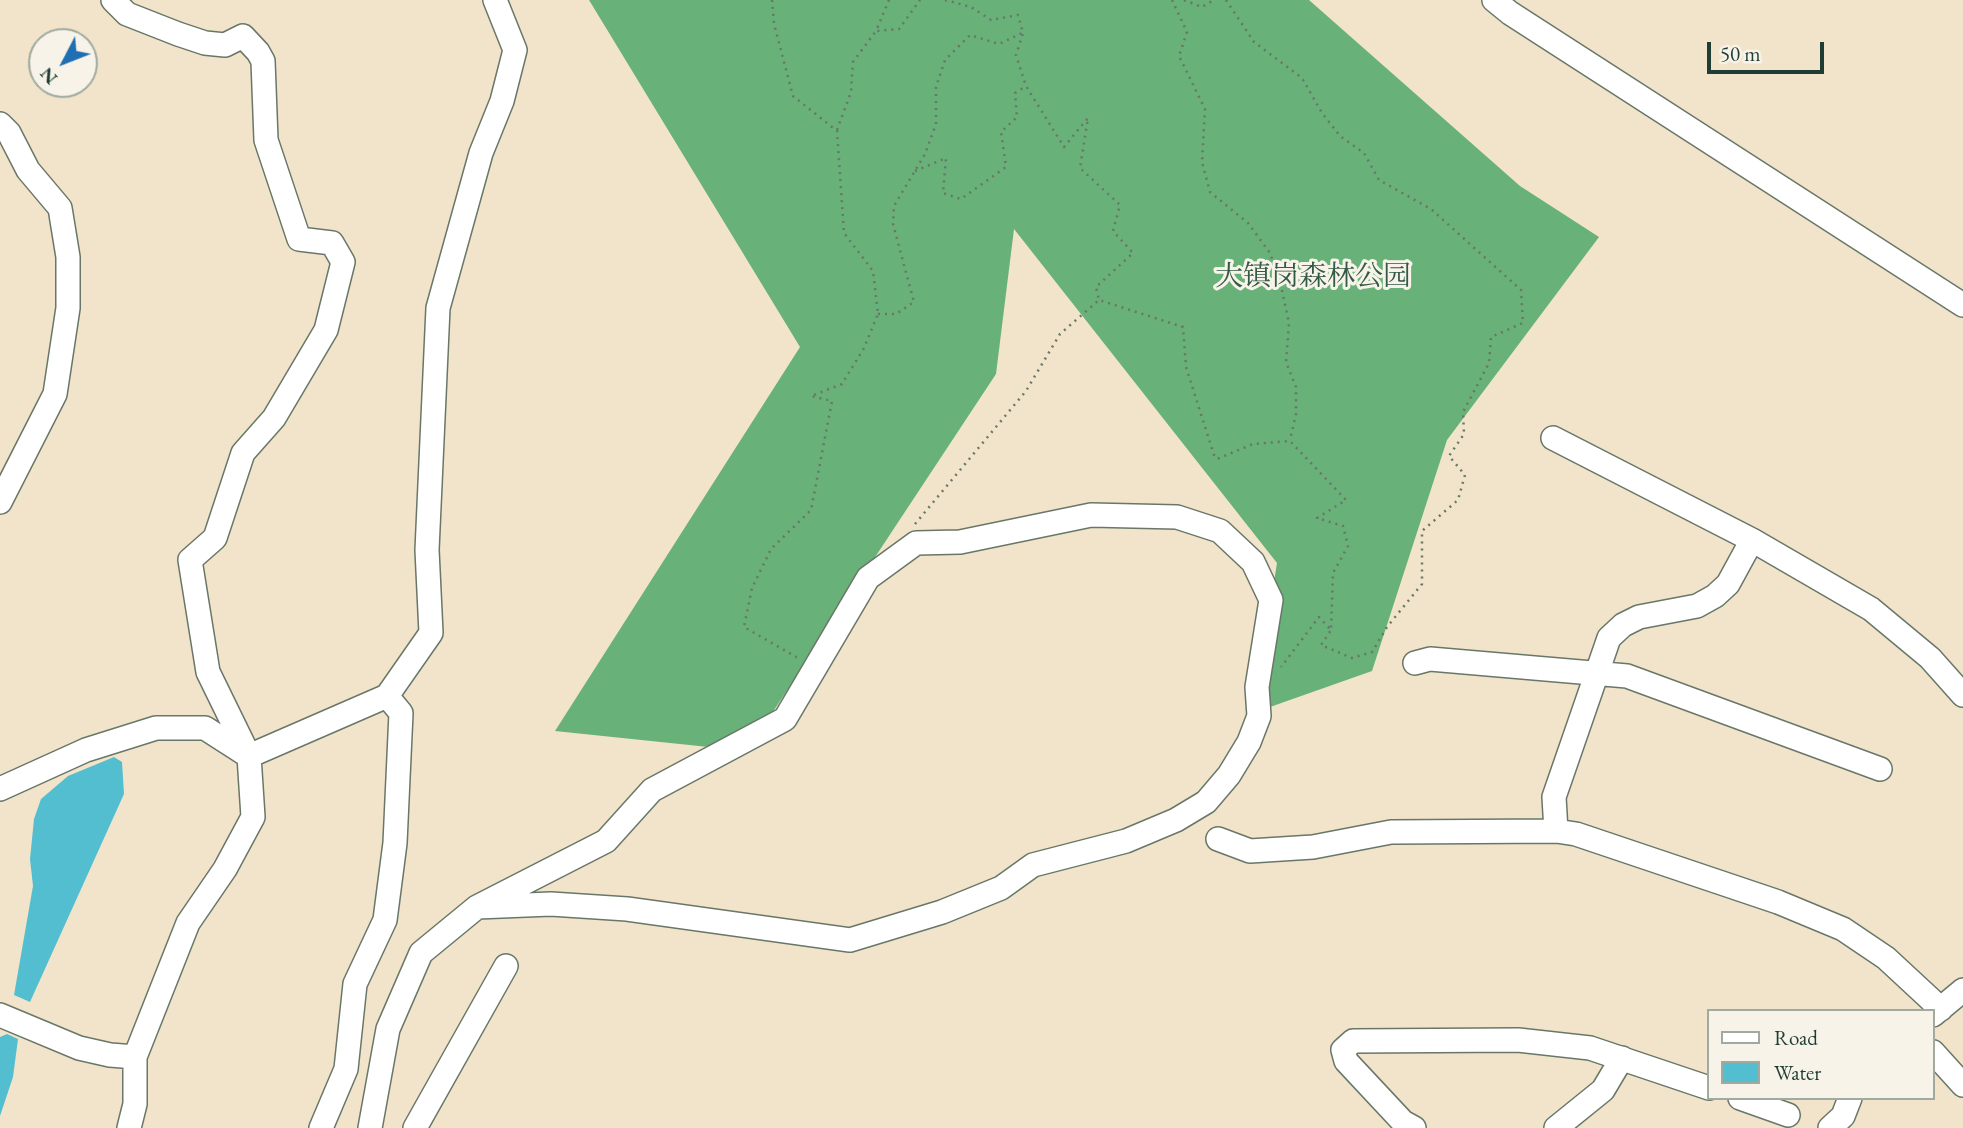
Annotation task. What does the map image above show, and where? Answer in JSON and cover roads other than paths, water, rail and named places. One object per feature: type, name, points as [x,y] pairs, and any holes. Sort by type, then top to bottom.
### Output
[{"type":"street","points":[[113,0],[127,14],[177,34],[205,43],[225,45],[243,36],[258,52],[263,61],[266,140],[299,239],[332,243],[343,262],[326,330],[274,418],[243,453],[215,538],[190,560],[208,672],[249,757],[253,817],[225,869],[188,923],[135,1057],[135,1104],[129,1128]]},
{"type":"street","points":[[249,757],[387,696],[431,633],[427,550],[438,308],[481,153],[502,101],[515,50],[495,0]]},
{"type":"street","points":[[1494,0],[1963,305]]},
{"type":"street","points":[[0,124],[9,133],[28,170],[60,208],[68,257],[68,309],[55,394],[0,502]]},
{"type":"street","points":[[1553,438],[1752,540],[1871,608],[1930,658],[1963,695]]},
{"type":"street","points":[[370,1128],[388,1029],[421,953],[477,907],[606,841],[652,790],[785,719],[868,578],[916,543],[960,542],[1091,515],[1177,517],[1220,531],[1254,562],[1271,600],[1257,687],[1259,716],[1250,742],[1229,775],[1206,802],[1176,820],[1126,841],[1033,865],[1001,888],[942,912],[850,940],[627,909],[551,904],[477,907]]},
{"type":"street","points":[[1556,831],[1554,797],[1609,638],[1623,625],[1639,617],[1697,606],[1715,596],[1728,584],[1752,540]]},
{"type":"street","points":[[1415,663],[1430,659],[1596,671],[1627,676],[1880,769]]},
{"type":"street","points":[[321,1128],[346,1069],[355,984],[385,920],[395,843],[401,713],[387,696]]},
{"type":"street","points":[[0,789],[86,750],[156,729],[205,727],[249,757]]},
{"type":"street","points":[[1218,839],[1250,851],[1313,847],[1391,832],[1556,831],[1576,834],[1778,902],[1843,929],[1886,958],[1934,1009]]},
{"type":"street","points":[[415,1128],[506,966]]},
{"type":"street","points":[[1937,1012],[1963,990]]},
{"type":"street","points":[[0,1014],[79,1048],[135,1057]]},
{"type":"street","points":[[1414,1128],[1403,1122],[1346,1061],[1343,1050],[1353,1041],[1518,1040],[1590,1048],[1708,1088]]},
{"type":"street","points":[[1935,1054],[1963,1085]]},
{"type":"street","points":[[1556,1128],[1603,1090],[1622,1058]]},
{"type":"street","points":[[1747,1100],[1793,1114]]},
{"type":"street","points":[[1830,1128],[1843,1116],[1849,1100]]},
{"type":"water","points":[[114,757],[122,762],[124,794],[30,1002],[14,995],[33,886],[30,859],[34,819],[41,799],[68,776]]},
{"type":"water","points":[[7,1034],[18,1039],[13,1077],[0,1116],[0,1037]]},
{"type":"park label","name":"大镇岗森林公园","points":[[1313,277]]}]
